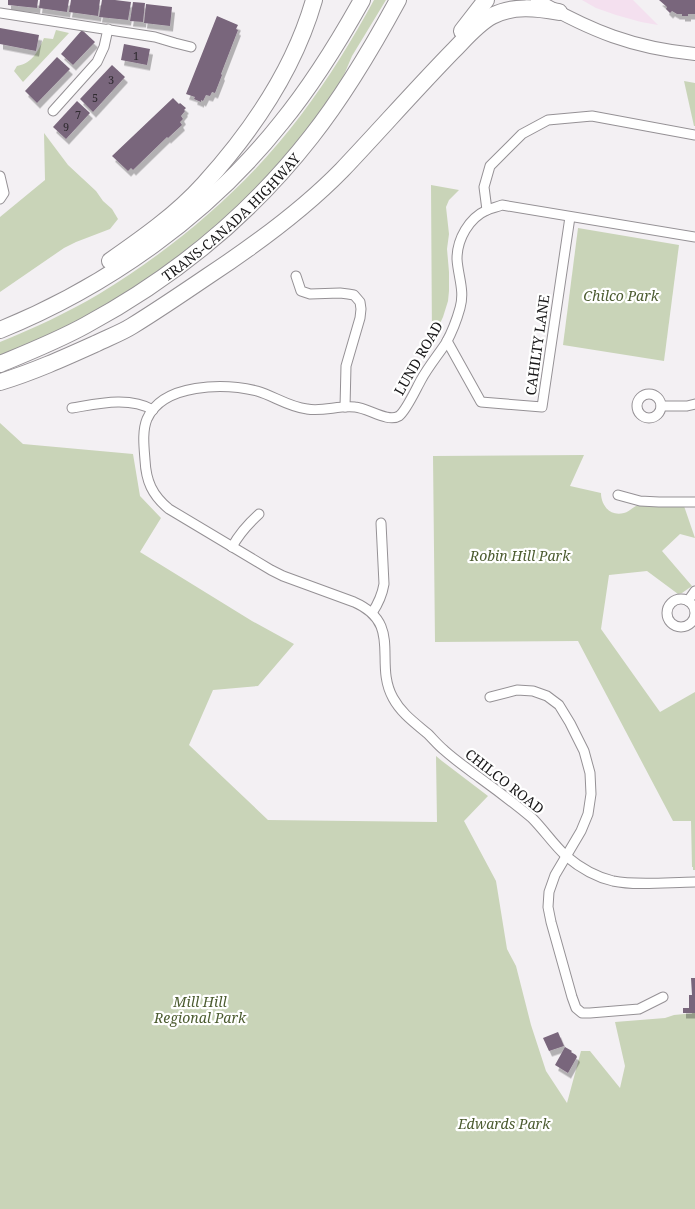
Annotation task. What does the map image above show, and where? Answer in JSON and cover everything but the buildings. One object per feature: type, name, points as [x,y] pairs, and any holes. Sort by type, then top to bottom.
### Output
[{"type":"highway","points":[[0,325],[112,261],[165,220],[203,185],[250,130],[269,100],[285,72],[300,39],[314,0]]},
{"type":"highway","name":"TRANS-CANADA HIGHWAY","points":[[0,330],[36,314],[112,273],[166,236],[218,191],[257,151],[302,97],[328,58],[362,0]]},
{"type":"highway","name":"TRANS-CANADA HIGHWAY","points":[[0,364],[85,326],[122,305],[153,285],[221,232],[284,170],[311,138],[358,70],[398,0]]},
{"type":"highway","points":[[429,75],[486,0]]},
{"type":"highway","points":[[0,382],[20,376],[131,327],[232,260],[287,219],[335,177],[429,75],[479,25],[492,16],[518,8],[538,8],[559,12]]},
{"type":"main road","points":[[537,0],[594,30],[629,42],[695,54]]},
{"type":"street","points":[[0,13],[155,37],[191,47]]},
{"type":"street","points":[[53,111],[97,62],[104,47],[108,29]]},
{"type":"street","points":[[695,135],[592,116],[548,120],[522,134],[490,166],[484,187],[487,210],[502,205],[695,237]]},
{"type":"street","points":[[0,176],[4,192],[0,199]]},
{"type":"street","name":"LUND ROAD","points":[[153,410],[167,397],[182,391],[216,387],[258,392],[305,409],[318,410],[345,406],[364,408],[388,418],[399,416],[405,409],[424,374],[447,341],[461,305],[462,289],[457,259],[459,245],[465,231],[475,218],[487,210]]},
{"type":"street","name":"CAHILTY LANE","points":[[447,341],[481,402],[542,407],[570,217]]},
{"type":"street","points":[[296,276],[301,291],[310,294],[340,293],[354,295],[360,302],[360,318],[346,366],[345,406]]},
{"type":"street","points":[[72,408],[118,402],[146,406],[153,410],[147,419],[144,430],[146,474],[154,494],[162,503],[169,509],[283,576],[354,602],[372,613],[383,594],[381,523]]},
{"type":"street","points":[[661,406],[687,406],[695,404]]},
{"type":"street","points":[[618,495],[640,501],[695,502]]},
{"type":"street","points":[[232,547],[247,524],[259,514]]},
{"type":"street","points":[[688,601],[695,591]]},
{"type":"street","name":"CHILCO ROAD","points":[[372,613],[379,622],[384,634],[385,675],[388,688],[399,707],[442,749],[532,818],[554,845],[566,856],[589,872],[613,881],[637,883],[695,882]]},
{"type":"street","points":[[490,697],[517,690],[533,691],[547,696],[558,705],[570,723],[584,751],[590,773],[588,814],[581,831],[555,875],[549,892],[548,907],[576,1008],[590,1014],[639,1009],[663,997]]},
{"type":"shaded area","points":[[582,0],[633,0],[658,25],[616,15],[596,8]]},
{"type":"green space","points":[[374,0],[386,0],[352,56],[341,82],[317,118],[273,170],[230,214],[179,257],[132,289],[66,328],[0,356],[0,342],[75,308],[128,276],[183,236],[234,191],[301,115],[340,59]]},
{"type":"green space","points":[[56,30],[69,33],[23,82],[14,71],[17,66],[31,59],[44,38],[53,39]]},
{"type":"green space","points":[[684,81],[695,83],[695,126],[694,126]]},
{"type":"green space","points":[[44,133],[68,165],[96,191],[118,219],[110,229],[64,248],[0,292],[0,217],[45,180]]},
{"type":"green space","points":[[431,185],[459,190],[449,200],[446,207],[449,234],[447,249],[449,272],[448,301],[432,340]]},
{"type":"green space","name":"Chilco Park","points":[[578,228],[679,245],[664,361],[563,345]]},
{"type":"green space","name":"Mill Hill Regional Park","points":[[0,423],[23,444],[133,454],[140,496],[161,518],[140,552],[252,621],[294,644],[258,686],[213,690],[189,745],[268,820],[437,822],[436,756],[488,796],[464,821],[496,881],[507,949],[516,966],[531,1025],[546,1071],[567,1103],[581,1051],[590,1051],[620,1088],[625,1066],[615,1022],[665,1018],[695,1013],[695,1209],[0,1209]]},
{"type":"green space","name":"Robin Hill Park","points":[[584,455],[570,486],[601,493],[607,509],[619,514],[638,505],[684,506],[695,538],[680,534],[662,551],[692,586],[682,593],[678,594],[647,571],[609,575],[601,629],[660,712],[695,692],[695,870],[692,867],[691,821],[673,821],[578,641],[435,642],[433,456]]},
{"type":"park label","name":"Edwards Park","points":[[504,1123]]}]
